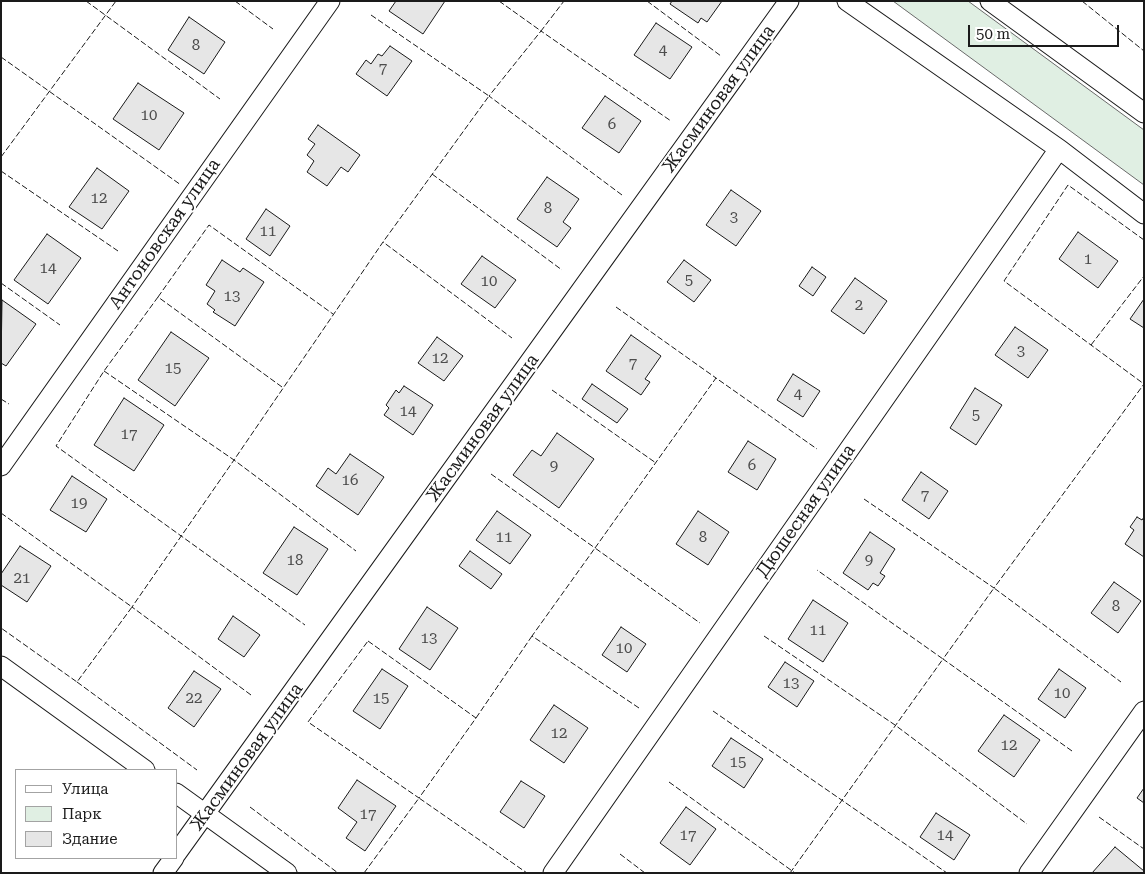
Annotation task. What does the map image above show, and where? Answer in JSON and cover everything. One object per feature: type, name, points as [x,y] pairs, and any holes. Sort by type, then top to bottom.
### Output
[{"type":"street","name":"Антоновская улица","points":[[1,466],[330,1]]},
{"type":"street","name":"Жасминовая улица","points":[[178,851],[789,1]]},
{"type":"street","points":[[847,1],[1058,150],[1144,214]]},
{"type":"street","points":[[990,1],[1144,112]]},
{"type":"street","name":"Дюшесная улица","points":[[553,873],[1058,150]]},
{"type":"street","points":[[1,666],[144,769]]},
{"type":"street","points":[[1029,873],[1144,711]]},
{"type":"street","points":[[178,794],[287,873]]},
{"type":"street","points":[[163,873],[173,859]]},
{"type":"green space","points":[[893,1],[968,1],[1144,130],[1144,185]]},
{"type":"building","points":[[396,1],[445,1],[423,34],[389,11]]},
{"type":"building","points":[[672,1],[722,1],[707,22],[701,18],[698,23],[670,4]]},
{"type":"building","points":[[189,17],[225,42],[204,74],[168,50]]},
{"type":"building","points":[[656,23],[692,47],[670,79],[634,55]]},
{"type":"building","points":[[390,46],[412,61],[387,96],[356,74],[366,60],[371,64],[378,54],[382,56]]},
{"type":"building","points":[[138,83],[184,113],[159,150],[113,119]]},
{"type":"building","points":[[605,96],[641,121],[619,153],[582,128]]},
{"type":"building","points":[[318,125],[360,155],[348,172],[341,167],[327,186],[307,172],[314,161],[307,155],[315,144],[308,139]]},
{"type":"building","points":[[97,168],[129,191],[102,229],[69,207]]},
{"type":"building","points":[[547,177],[579,199],[563,222],[571,228],[557,247],[517,219]]},
{"type":"building","points":[[731,190],[761,211],[736,246],[706,225]]},
{"type":"building","points":[[266,209],[290,226],[270,256],[246,239]]},
{"type":"building","points":[[1078,232],[1118,261],[1098,288],[1059,259]]},
{"type":"building","points":[[47,234],[81,258],[48,304],[14,280]]},
{"type":"building","points":[[482,256],[516,280],[495,308],[461,284]]},
{"type":"building","points":[[222,260],[240,272],[243,268],[264,282],[235,326],[213,312],[215,310],[207,304],[215,291],[206,285]]},
{"type":"building","points":[[684,260],[711,280],[694,302],[667,282]]},
{"type":"building","points":[[812,267],[826,277],[813,296],[799,286]]},
{"type":"building","points":[[855,278],[887,301],[864,334],[831,311]]},
{"type":"building","points":[[1144,299],[1144,328],[1130,319]]},
{"type":"building","points":[[2,300],[36,324],[6,366],[1,363]]},
{"type":"building","points":[[1015,327],[1048,350],[1028,378],[995,355]]},
{"type":"building","points":[[171,332],[209,358],[175,406],[138,380]]},
{"type":"building","points":[[631,335],[661,356],[645,379],[650,382],[641,395],[606,371]]},
{"type":"building","points":[[437,337],[463,356],[444,381],[418,363]]},
{"type":"building","points":[[793,374],[820,391],[803,417],[777,400]]},
{"type":"building","points":[[592,384],[628,409],[617,423],[582,399]]},
{"type":"building","points":[[404,386],[433,405],[413,435],[384,415],[389,408],[386,405],[396,390],[399,393]]},
{"type":"building","points":[[975,388],[1002,405],[976,445],[950,428]]},
{"type":"building","points":[[124,398],[164,425],[134,471],[94,445]]},
{"type":"building","points":[[557,433],[594,459],[559,508],[513,475],[532,450],[541,456]]},
{"type":"building","points":[[748,441],[776,459],[757,490],[728,472]]},
{"type":"building","points":[[350,454],[384,477],[358,515],[316,486],[328,468],[336,474]]},
{"type":"building","points":[[921,472],[948,491],[929,519],[902,500]]},
{"type":"building","points":[[72,476],[107,499],[86,532],[50,510]]},
{"type":"building","points":[[497,511],[531,535],[510,564],[476,540]]},
{"type":"building","points":[[698,511],[729,532],[708,565],[676,544]]},
{"type":"building","points":[[1137,517],[1142,520],[1144,517],[1144,557],[1125,544],[1134,530],[1130,527]]},
{"type":"building","points":[[294,527],[328,549],[297,595],[263,573]]},
{"type":"building","points":[[870,532],[895,549],[880,573],[885,576],[878,586],[873,583],[868,590],[843,573]]},
{"type":"building","points":[[20,546],[51,566],[27,602],[1,585],[1,574]]},
{"type":"building","points":[[470,551],[502,574],[491,589],[459,566]]},
{"type":"building","points":[[1114,582],[1141,601],[1118,633],[1091,613]]},
{"type":"building","points":[[813,600],[848,623],[823,662],[788,639]]},
{"type":"building","points":[[427,607],[458,628],[430,670],[399,649]]},
{"type":"building","points":[[233,616],[260,635],[244,657],[218,639]]},
{"type":"building","points":[[621,627],[646,644],[627,672],[602,655]]},
{"type":"building","points":[[785,662],[814,681],[797,707],[768,687]]},
{"type":"building","points":[[382,669],[408,686],[380,729],[353,711]]},
{"type":"building","points":[[1059,669],[1086,688],[1065,718],[1038,699]]},
{"type":"building","points":[[194,671],[221,689],[194,727],[168,708]]},
{"type":"building","points":[[554,705],[588,728],[564,763],[530,740]]},
{"type":"building","points":[[1004,715],[1040,740],[1014,777],[978,751]]},
{"type":"building","points":[[731,738],[763,759],[744,788],[712,766]]},
{"type":"building","points":[[357,780],[396,806],[365,851],[346,838],[357,822],[338,808]]},
{"type":"building","points":[[521,781],[545,796],[524,828],[500,812]]},
{"type":"building","points":[[1144,788],[1144,803],[1137,798]]},
{"type":"building","points":[[686,807],[716,829],[690,865],[660,843]]},
{"type":"building","points":[[936,813],[970,835],[954,860],[920,837]]},
{"type":"building","points":[[1115,847],[1144,871],[1144,873],[1092,873]]},
{"type":"fence","points":[[86,1],[220,99]]},
{"type":"fence","points":[[1,157],[116,1]]},
{"type":"fence","points":[[235,1],[273,29]]},
{"type":"fence","points":[[499,1],[541,31],[564,1]]},
{"type":"fence","points":[[647,1],[721,56]]},
{"type":"fence","points":[[1082,1],[1144,51]]},
{"type":"fence","points":[[371,15],[489,96],[383,242]]},
{"type":"fence","points":[[622,195],[489,96],[541,31],[671,121]]},
{"type":"fence","points":[[1,57],[181,185]]},
{"type":"fence","points":[[1,171],[118,251]]},
{"type":"fence","points":[[432,174],[562,270]]},
{"type":"fence","points":[[1144,240],[1068,185],[1004,281],[1144,384]]},
{"type":"fence","points":[[158,297],[209,225],[333,314]]},
{"type":"fence","points":[[104,371],[234,460],[383,242],[512,338]]},
{"type":"fence","points":[[1091,345],[1144,276]]},
{"type":"fence","points":[[1,283],[60,325]]},
{"type":"fence","points":[[282,387],[158,297],[104,371],[56,446],[305,625]]},
{"type":"fence","points":[[616,307],[716,378]]},
{"type":"fence","points":[[491,474],[595,548],[716,378],[817,449]]},
{"type":"fence","points":[[864,499],[994,588],[1144,384]]},
{"type":"fence","points":[[552,390],[656,463]]},
{"type":"fence","points":[[1,399],[9,404]]},
{"type":"fence","points":[[251,695],[132,607],[234,460],[356,551]]},
{"type":"fence","points":[[1,513],[132,607],[77,682],[1,628]]},
{"type":"fence","points":[[639,708],[532,636],[595,548],[700,623]]},
{"type":"fence","points":[[790,873],[943,659],[817,570]]},
{"type":"fence","points":[[1072,751],[943,659],[994,588],[1121,682]]},
{"type":"fence","points":[[476,718],[532,636]]},
{"type":"fence","points":[[764,636],[895,725],[1027,824]]},
{"type":"fence","points":[[368,641],[476,718],[419,798],[308,722],[368,641]]},
{"type":"fence","points":[[77,682],[197,770]]},
{"type":"fence","points":[[713,711],[947,873]]},
{"type":"fence","points":[[669,782],[795,873]]},
{"type":"fence","points":[[364,873],[419,798],[527,873]]},
{"type":"fence","points":[[250,807],[338,873]]},
{"type":"fence","points":[[1099,817],[1144,849]]},
{"type":"fence","points":[[620,854],[645,873]]}]
